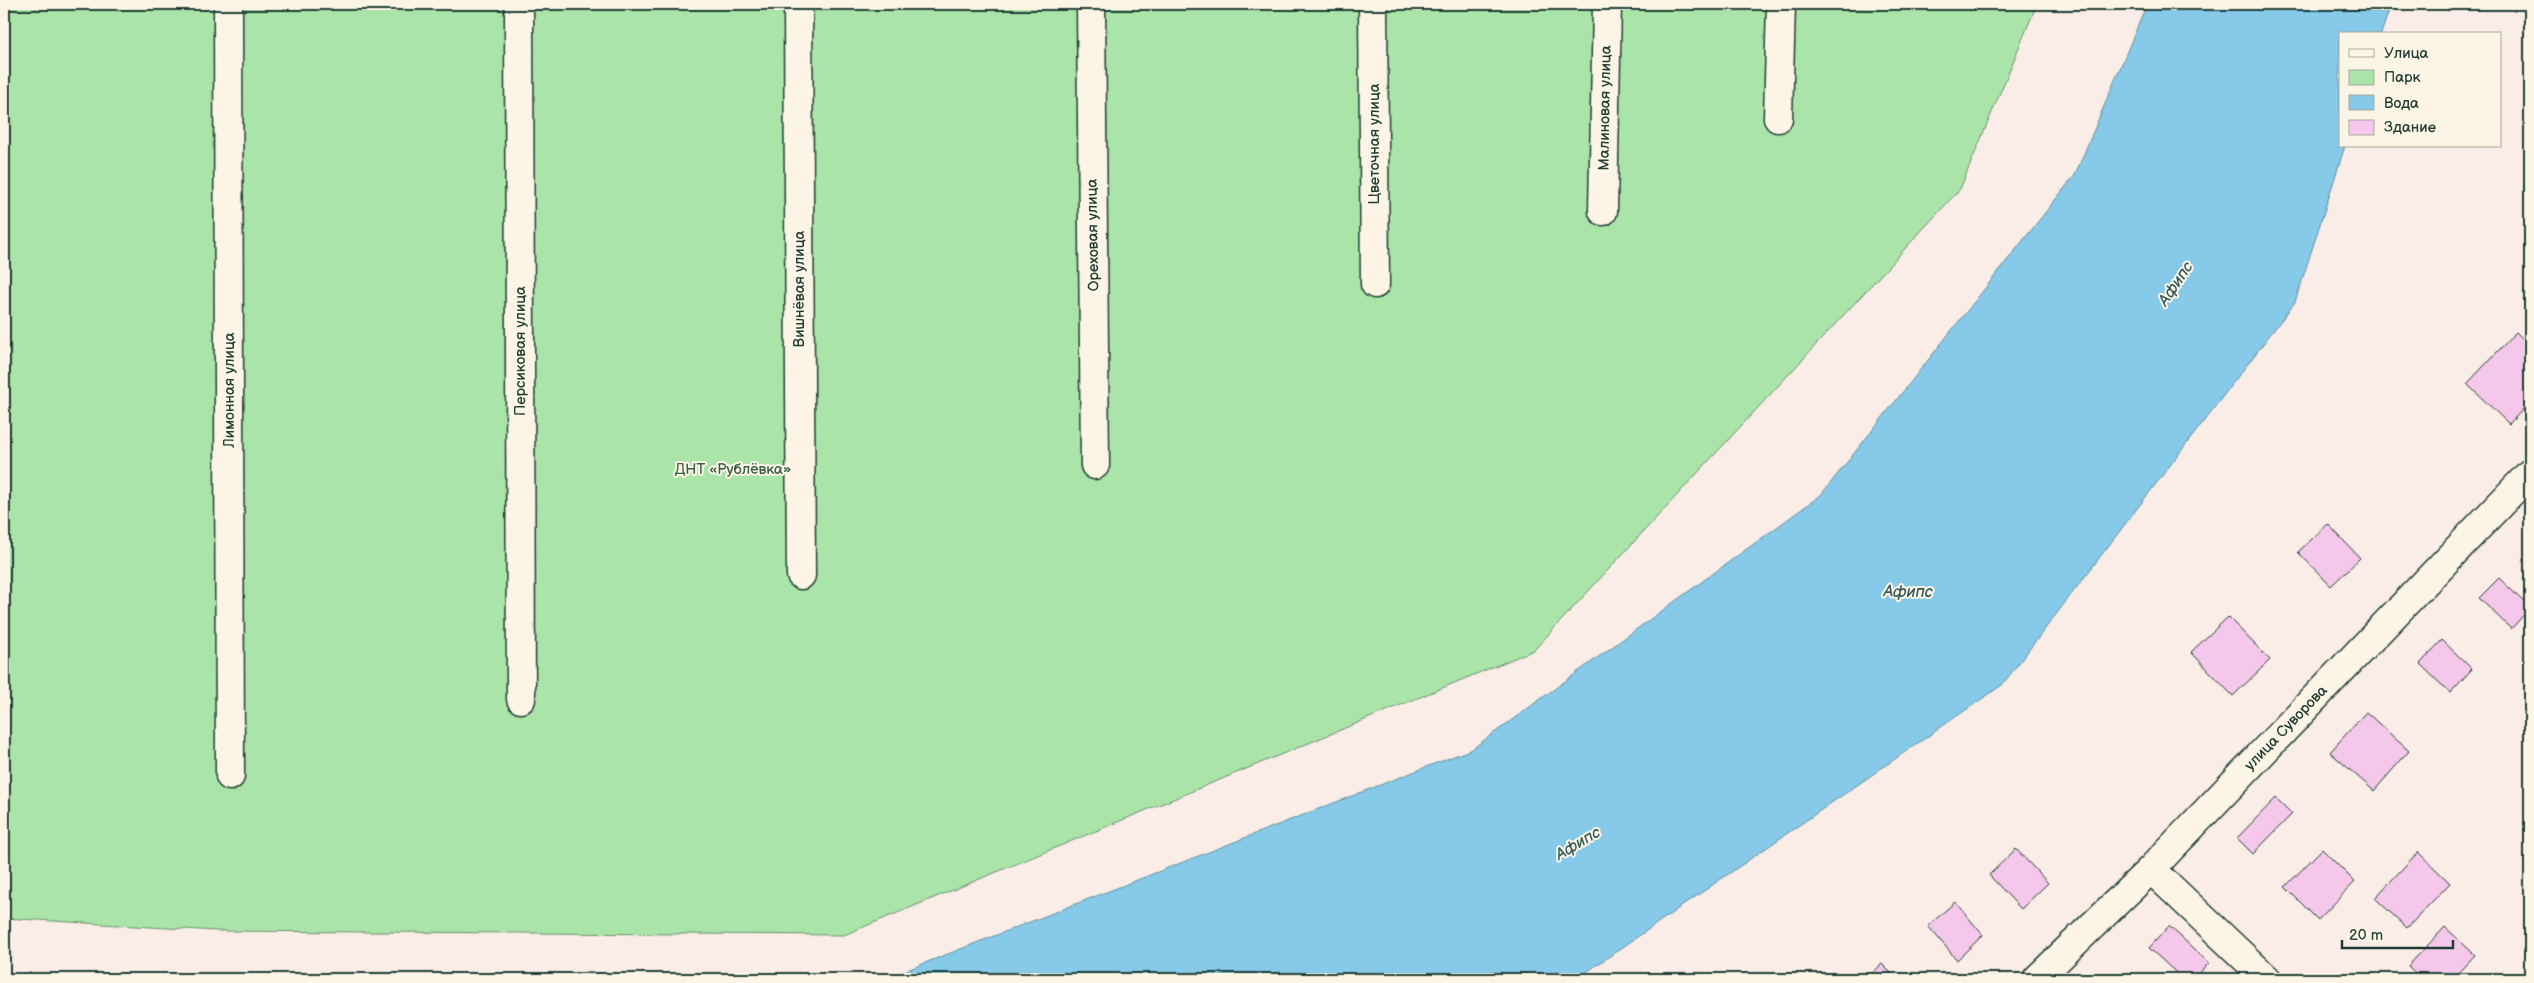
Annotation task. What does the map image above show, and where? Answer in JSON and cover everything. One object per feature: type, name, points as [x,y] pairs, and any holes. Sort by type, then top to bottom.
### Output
[{"type":"street","name":"Лимонная улица","points":[[228,4],[230,776]]},
{"type":"street","name":"Персиковая улица","points":[[519,4],[522,699]]},
{"type":"street","name":"Вишнёвая улица","points":[[798,4],[801,575]]},
{"type":"street","name":"Ореховая улица","points":[[1091,4],[1095,465]]},
{"type":"street","name":"Цветочная улица","points":[[1373,4],[1375,284]]},
{"type":"street","name":"Малиновая улица","points":[[1603,212],[1607,4]]},
{"type":"street","points":[[1778,118],[1781,4]]},
{"type":"street","name":"улица Суворова","points":[[2037,979],[2151,869],[2530,473]]},
{"type":"street","points":[[2151,869],[2267,979]]},
{"type":"green space","name":"ДНТ «Рублёвка»","points":[[4,4],[2037,4],[1960,189],[1534,650],[844,935],[216,931],[4,918]]},
{"type":"water","name":"Афипс","points":[[2147,4],[2391,4],[2382,32],[2339,32],[2339,148],[2344,148],[2295,302],[2002,685],[1588,971],[1570,979],[884,979],[1472,749],[1821,495],[2075,175]]},
{"type":"building","points":[[2516,332],[2530,346],[2530,402],[2509,424],[2467,384]]},
{"type":"building","points":[[2328,524],[2360,558],[2331,586],[2298,552]]},
{"type":"building","points":[[2499,578],[2530,608],[2511,629],[2479,598]]},
{"type":"building","points":[[2228,617],[2270,660],[2233,696],[2191,652]]},
{"type":"building","points":[[2442,640],[2472,669],[2450,693],[2420,664]]},
{"type":"building","points":[[2366,712],[2409,751],[2374,791],[2330,752]]},
{"type":"building","points":[[2276,798],[2292,814],[2253,854],[2237,838]]},
{"type":"building","points":[[2016,849],[2048,883],[2021,909],[1989,875]]},
{"type":"building","points":[[2322,849],[2355,882],[2318,920],[2285,887]]},
{"type":"building","points":[[2418,852],[2450,883],[2407,928],[2375,898]]},
{"type":"building","points":[[1955,902],[1983,935],[1957,960],[1928,926]]},
{"type":"building","points":[[2169,926],[2209,963],[2194,979],[2183,979],[2149,948]]},
{"type":"building","points":[[2445,927],[2475,955],[2452,979],[2422,979],[2408,966]]},
{"type":"building","points":[[1882,964],[1897,979],[1866,979]]}]
